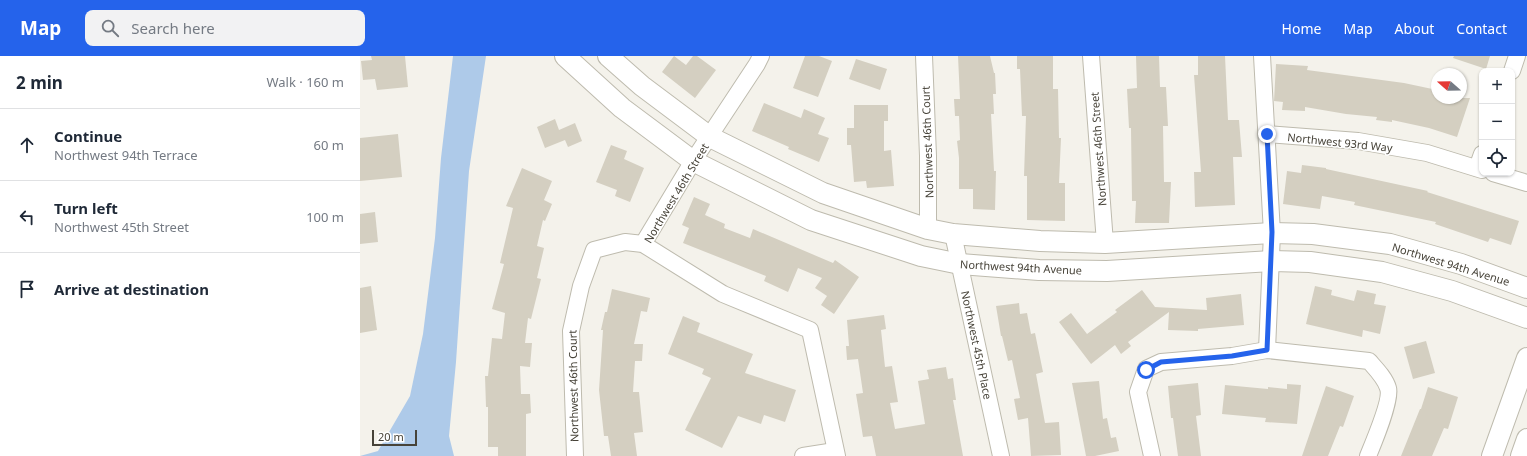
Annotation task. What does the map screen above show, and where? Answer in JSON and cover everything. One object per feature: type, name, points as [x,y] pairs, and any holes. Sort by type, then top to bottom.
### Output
[{"type":"street","name":"Northwest 94th Avenue","points":[[564,56],[622,108],[693,161],[811,220],[921,256],[960,264],[1039,270],[1107,272],[1272,261],[1310,262],[1382,272],[1452,291],[1527,318]]},
{"type":"street","name":"Northwest 94th Avenue","points":[[608,56],[642,86],[710,137],[823,193],[928,229],[953,234],[1040,242],[1106,243],[1272,232],[1313,234],[1390,244],[1461,264],[1527,288]]},
{"type":"street","name":"Northwest 46th Street","points":[[761,56],[710,137],[693,161],[643,244],[723,294],[810,330],[836,453]]},
{"type":"street","name":"Northwest 46th Court","points":[[924,56],[928,156],[928,229]]},
{"type":"street","name":"Northwest 46th Street","points":[[1091,56],[1106,243]]},
{"type":"street","points":[[1262,56],[1272,232],[1272,261],[1267,350]]},
{"type":"street","points":[[1513,68],[1517,56]]},
{"type":"street","name":"Northwest 93rd Way","points":[[1267,134],[1358,141],[1479,164]]},
{"type":"street","points":[[1503,176],[1527,183]]},
{"type":"street","name":"Northwest 45th Place","points":[[953,234],[1001,456]]},
{"type":"street","name":"Northwest 46th Court","points":[[575,456],[570,331],[581,286],[594,250],[625,242],[643,244]]},
{"type":"street","points":[[1152,456],[1138,392],[1146,370],[1161,362],[1232,356],[1267,350],[1369,361],[1381,376],[1389,390],[1388,402],[1368,456]]},
{"type":"street","points":[[1492,456],[1527,358]]},
{"type":"street","points":[[1521,456],[1527,439]]},
{"type":"street","points":[[803,456],[836,453]]},
{"type":"water","points":[[453,56],[486,56],[469,171],[456,362],[449,436],[454,456],[360,456],[378,451],[410,396],[423,334],[435,238],[441,158]]},
{"type":"building","points":[[371,56],[405,56],[408,87],[377,90],[375,79],[363,80],[361,61],[372,60]]},
{"type":"building","points":[[674,56],[686,65],[693,56],[697,56],[716,70],[695,98],[662,72]]},
{"type":"building","points":[[805,56],[819,56],[832,61],[818,97],[793,88]]},
{"type":"building","points":[[958,56],[990,56],[995,73],[996,94],[993,94],[994,114],[991,114],[994,171],[996,171],[995,210],[973,209],[973,189],[959,189],[959,158],[957,141],[960,140],[959,116],[955,116],[954,99],[960,99]]},
{"type":"building","points":[[1017,56],[1053,56],[1053,89],[1058,89],[1059,138],[1061,138],[1059,183],[1065,183],[1065,221],[1027,220],[1027,176],[1024,176],[1026,116],[1022,116],[1020,69],[1017,69]]},
{"type":"building","points":[[1136,56],[1159,56],[1160,87],[1166,87],[1168,126],[1163,126],[1164,182],[1171,182],[1169,223],[1135,223],[1136,201],[1132,201],[1131,128],[1129,128],[1127,89],[1137,88]]},
{"type":"building","points":[[1198,56],[1225,56],[1228,120],[1239,120],[1242,157],[1233,157],[1235,205],[1195,207],[1194,172],[1201,172],[1194,75],[1198,75]]},
{"type":"building","points":[[1454,56],[1490,56],[1486,68],[1453,58]]},
{"type":"building","points":[[856,59],[887,69],[880,90],[849,79]]},
{"type":"building","points":[[1276,64],[1308,66],[1307,70],[1404,83],[1431,89],[1431,104],[1467,104],[1467,98],[1470,98],[1457,137],[1429,128],[1392,120],[1392,122],[1376,120],[1377,117],[1346,114],[1305,107],[1305,111],[1282,110],[1283,102],[1274,101]]},
{"type":"building","points":[[764,103],[801,118],[804,109],[825,118],[818,134],[829,138],[819,162],[788,149],[789,147],[752,131]]},
{"type":"building","points":[[854,105],[888,105],[888,121],[884,121],[884,151],[891,150],[894,186],[867,188],[866,181],[854,182],[851,145],[847,145],[847,128],[854,128]]},
{"type":"building","points":[[555,119],[559,130],[575,123],[582,141],[568,147],[565,140],[545,148],[537,127]]},
{"type":"building","points":[[398,134],[402,177],[360,181],[360,138]]},
{"type":"building","points":[[611,145],[627,151],[624,159],[644,168],[630,202],[615,196],[617,190],[596,182]]},
{"type":"building","points":[[1302,165],[1326,168],[1428,191],[1427,192],[1519,221],[1511,245],[1490,238],[1488,242],[1435,224],[1436,222],[1354,205],[1355,202],[1322,196],[1320,209],[1283,204],[1287,171],[1301,173]]},
{"type":"building","points":[[522,168],[552,181],[544,200],[552,204],[545,221],[543,220],[537,246],[544,248],[537,278],[541,279],[531,319],[528,318],[525,343],[532,343],[530,367],[520,366],[521,394],[530,394],[531,413],[526,414],[526,456],[498,456],[498,447],[488,447],[488,407],[486,407],[485,376],[488,376],[492,338],[502,339],[505,313],[492,309],[504,264],[500,263],[513,208],[506,206]]},
{"type":"building","points":[[694,197],[710,204],[705,215],[725,224],[724,228],[750,238],[753,229],[833,263],[835,260],[859,277],[834,314],[821,305],[827,296],[815,288],[822,278],[798,268],[788,292],[764,281],[766,276],[683,243],[689,228],[682,225]]},
{"type":"building","points":[[375,212],[378,242],[360,244],[360,214]]},
{"type":"building","points":[[371,286],[377,330],[360,333],[360,288]]},
{"type":"building","points":[[1315,286],[1332,290],[1331,295],[1354,301],[1357,290],[1376,294],[1374,304],[1386,306],[1380,334],[1363,330],[1362,337],[1306,324]]},
{"type":"building","points":[[612,289],[650,298],[647,312],[641,311],[634,344],[643,344],[642,361],[635,361],[633,392],[639,392],[643,432],[634,433],[637,456],[611,456],[608,436],[604,436],[599,390],[603,330],[601,330]]},
{"type":"building","points":[[1142,290],[1155,307],[1207,310],[1206,298],[1241,294],[1244,325],[1198,329],[1198,331],[1168,330],[1169,312],[1128,342],[1131,346],[1121,354],[1115,345],[1091,364],[1059,322],[1071,313],[1087,334],[1117,312],[1115,310]]},
{"type":"building","points":[[1019,303],[1020,314],[1027,313],[1031,334],[1035,333],[1043,372],[1036,374],[1045,423],[1059,422],[1061,455],[1031,456],[1028,418],[1018,420],[1014,399],[1020,398],[1012,360],[1008,361],[1001,336],[996,306]]},
{"type":"building","points":[[884,315],[886,329],[881,330],[885,367],[892,366],[898,402],[890,403],[895,429],[925,424],[918,381],[929,379],[927,370],[946,367],[948,379],[953,378],[956,400],[953,400],[963,456],[876,456],[872,436],[863,437],[856,394],[863,393],[858,359],[847,360],[846,346],[849,346],[847,320]]},
{"type":"building","points":[[683,316],[700,323],[697,332],[753,354],[745,373],[796,390],[785,422],[764,415],[761,424],[738,416],[722,448],[685,430],[711,378],[702,374],[704,369],[668,354]]},
{"type":"building","points":[[1426,341],[1435,373],[1413,379],[1404,347]]},
{"type":"building","points":[[1099,381],[1103,419],[1107,418],[1111,438],[1116,437],[1119,451],[1095,456],[1086,456],[1072,383]]},
{"type":"building","points":[[1198,383],[1201,415],[1196,416],[1201,456],[1178,456],[1173,418],[1171,418],[1168,386]]},
{"type":"building","points":[[1287,384],[1301,385],[1297,424],[1265,422],[1266,418],[1222,414],[1225,385],[1268,389],[1268,387],[1287,389]]},
{"type":"building","points":[[1326,386],[1354,396],[1343,427],[1340,426],[1328,456],[1302,456]]},
{"type":"building","points":[[1428,387],[1458,397],[1448,429],[1444,428],[1432,456],[1401,456],[1421,409]]},
{"type":"route","points":[[1146,370],[1161,362],[1232,356],[1267,350],[1272,261],[1267,134]]}]
